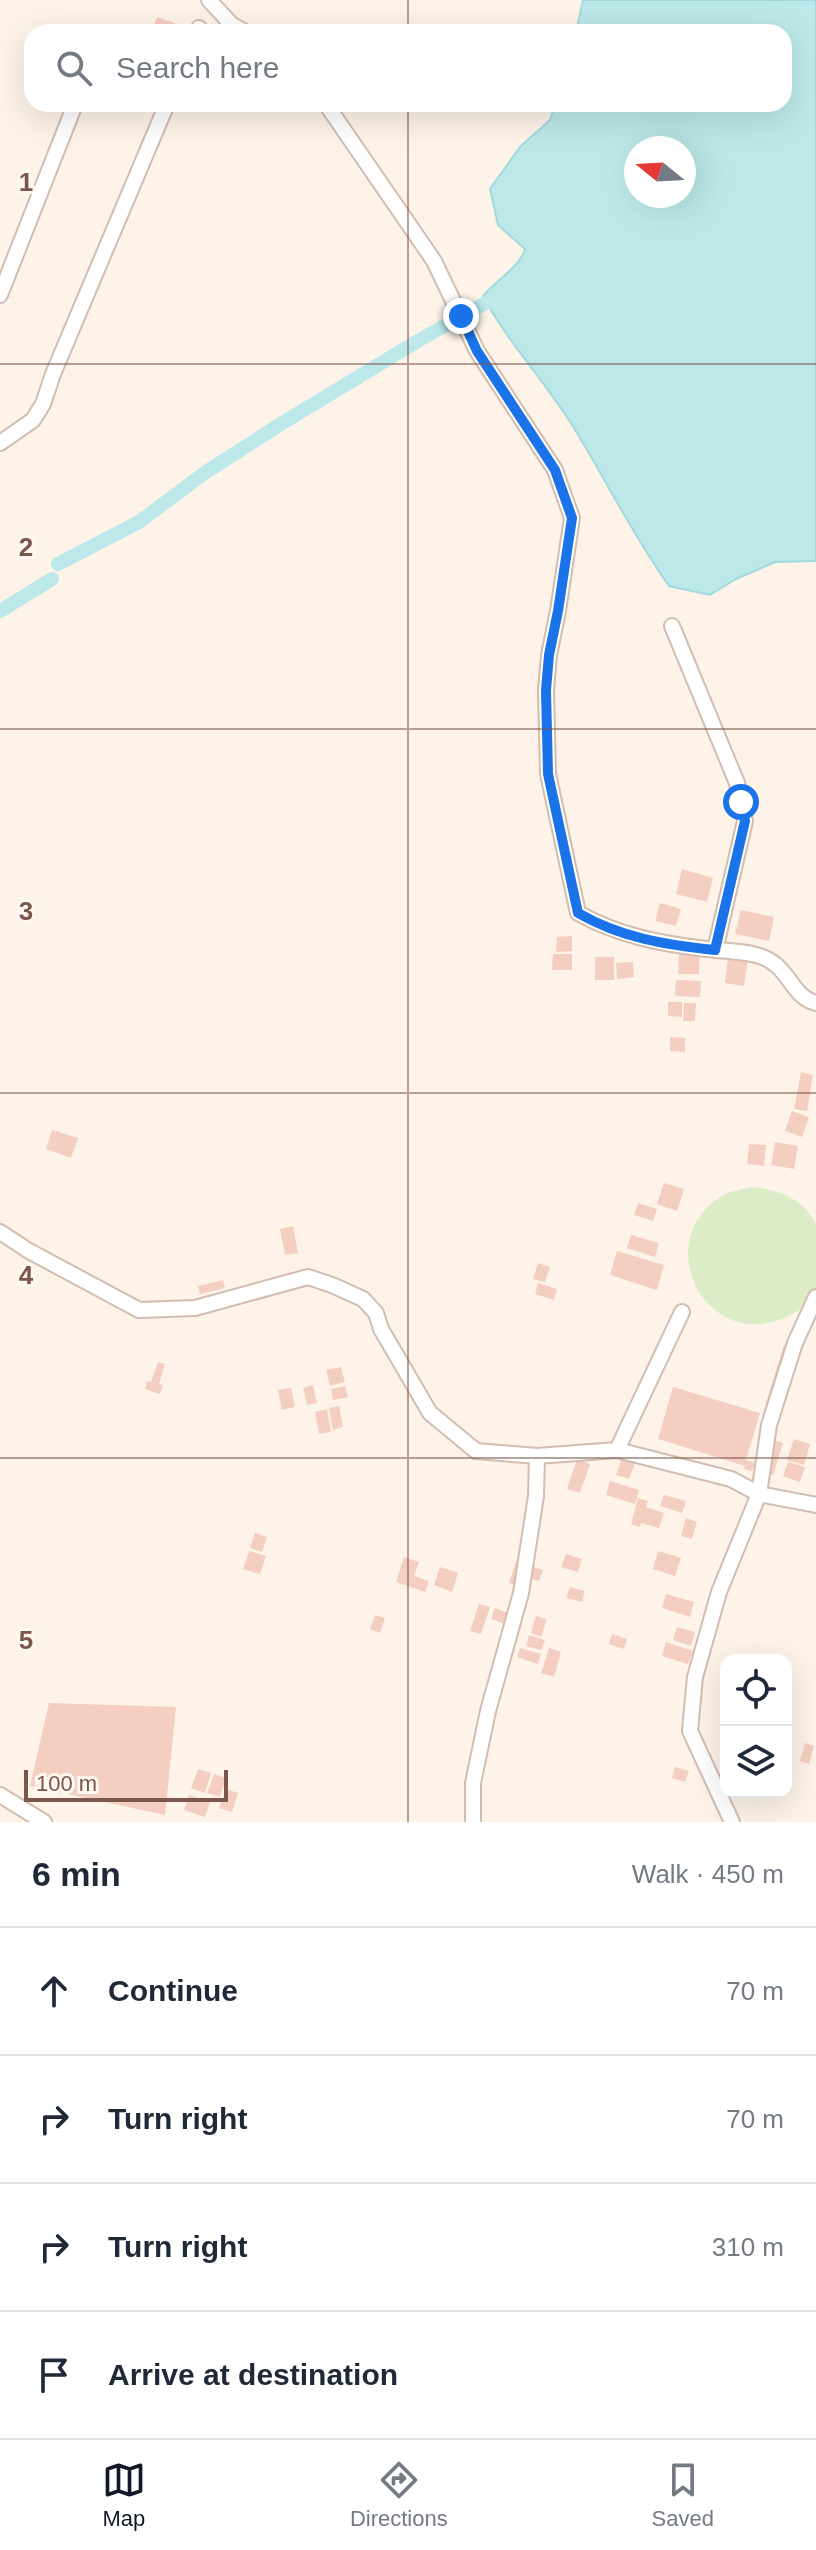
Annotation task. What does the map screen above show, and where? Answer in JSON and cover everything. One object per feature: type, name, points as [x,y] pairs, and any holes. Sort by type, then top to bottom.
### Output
[{"type":"street","points":[[209,0],[231,24]]},
{"type":"street","points":[[0,295],[72,112]]},
{"type":"street","points":[[0,443],[33,420],[43,404],[164,112]]},
{"type":"street","points":[[332,112],[434,261],[477,351],[555,470],[572,518],[549,655],[548,774],[578,913],[627,936],[756,955],[776,962],[801,995],[807,1001],[816,1003]]},
{"type":"street","points":[[672,626],[737,783],[745,821],[715,950]]},
{"type":"street","points":[[0,1232],[139,1310],[195,1308],[308,1277],[363,1299],[376,1313],[381,1329],[430,1413],[476,1451],[537,1456],[617,1450],[731,1479],[759,1494],[816,1505]]},
{"type":"street","points":[[732,1822],[690,1731],[695,1677],[719,1592],[759,1494],[769,1425],[795,1343],[816,1297]]},
{"type":"street","points":[[617,1450],[682,1312]]},
{"type":"street","points":[[473,1822],[473,1783],[488,1711],[521,1593],[536,1496],[537,1456]]},
{"type":"street","points":[[0,1795],[44,1822]]},
{"type":"green space","points":[[752,1187],[789,1197],[811,1215],[816,1224],[816,1285],[812,1295],[792,1314],[758,1324],[731,1320],[710,1306],[695,1285],[689,1260],[691,1235],[704,1211],[728,1193]]},
{"type":"water","points":[[583,0],[816,0],[816,561],[775,562],[736,579],[710,595],[669,586],[566,415],[483,296],[513,268],[525,249],[498,225],[490,189],[520,147],[550,120],[552,112],[792,112],[792,24],[578,24]]},
{"type":"building","points":[[157,17],[175,23],[175,24],[154,24]]},
{"type":"building","points":[[682,869],[713,878],[707,902],[676,894]]},
{"type":"building","points":[[660,903],[681,909],[676,926],[655,921]]},
{"type":"building","points":[[741,910],[774,917],[769,941],[735,934]]},
{"type":"building","points":[[572,936],[572,951],[556,952],[557,937]]},
{"type":"building","points":[[679,952],[700,953],[699,974],[678,974]]},
{"type":"building","points":[[553,954],[572,954],[572,970],[552,970]]},
{"type":"building","points":[[595,957],[614,957],[614,980],[595,980]]},
{"type":"building","points":[[728,957],[748,960],[744,986],[725,983]]},
{"type":"building","points":[[633,962],[634,977],[617,979],[616,963]]},
{"type":"building","points":[[676,980],[701,981],[700,997],[675,996]]},
{"type":"building","points":[[668,1002],[682,1002],[682,1017],[668,1016]]},
{"type":"building","points":[[684,1003],[696,1003],[695,1021],[683,1021]]},
{"type":"building","points":[[670,1037],[685,1038],[685,1052],[670,1051]]},
{"type":"building","points":[[801,1072],[813,1075],[807,1111],[794,1109]]},
{"type":"building","points":[[792,1111],[809,1117],[802,1137],[785,1131]]},
{"type":"building","points":[[52,1130],[78,1138],[71,1158],[46,1149]]},
{"type":"building","points":[[775,1142],[798,1146],[794,1169],[771,1165]]},
{"type":"building","points":[[749,1144],[766,1145],[764,1166],[747,1164]]},
{"type":"building","points":[[664,1183],[684,1189],[677,1211],[657,1204]]},
{"type":"building","points":[[638,1203],[657,1209],[653,1221],[634,1215]]},
{"type":"building","points":[[293,1226],[298,1253],[285,1255],[280,1229]]},
{"type":"building","points":[[631,1235],[659,1243],[655,1257],[627,1248]]},
{"type":"building","points":[[617,1251],[664,1265],[657,1290],[610,1275]]},
{"type":"building","points":[[538,1263],[550,1267],[545,1282],[533,1279]]},
{"type":"building","points":[[223,1280],[225,1288],[200,1294],[198,1286]]},
{"type":"building","points":[[538,1283],[557,1289],[554,1300],[535,1294]]},
{"type":"building","points":[[784,1345],[799,1350],[781,1411],[765,1406]]},
{"type":"building","points":[[158,1362],[165,1364],[159,1384],[163,1385],[160,1394],[145,1389]]},
{"type":"building","points":[[341,1367],[345,1382],[330,1386],[326,1370]]},
{"type":"building","points":[[313,1385],[317,1403],[307,1405],[303,1388]]},
{"type":"building","points":[[345,1386],[348,1397],[333,1400],[331,1389]]},
{"type":"building","points":[[673,1387],[760,1413],[746,1460],[755,1463],[752,1471],[744,1469],[745,1466],[658,1439]]},
{"type":"building","points":[[291,1388],[295,1407],[282,1410],[278,1390]]},
{"type":"building","points":[[339,1406],[343,1427],[333,1430],[329,1408]]},
{"type":"building","points":[[327,1409],[331,1432],[319,1434],[315,1412]]},
{"type":"building","points":[[794,1439],[810,1444],[804,1465],[787,1460]]},
{"type":"building","points":[[774,1440],[783,1443],[773,1475],[764,1472]]},
{"type":"building","points":[[622,1458],[635,1463],[629,1479],[616,1475]]},
{"type":"building","points":[[577,1459],[590,1464],[580,1493],[567,1489]]},
{"type":"building","points":[[788,1462],[805,1467],[800,1482],[783,1476]]},
{"type":"building","points":[[610,1481],[639,1490],[635,1504],[606,1495]]},
{"type":"building","points":[[664,1495],[686,1501],[682,1513],[660,1506]]},
{"type":"building","points":[[638,1498],[648,1501],[646,1507],[664,1513],[659,1528],[641,1523],[640,1527],[631,1524]]},
{"type":"building","points":[[686,1518],[697,1522],[692,1539],[681,1536]]},
{"type":"building","points":[[255,1533],[267,1537],[262,1552],[250,1548]]},
{"type":"building","points":[[249,1551],[266,1556],[260,1574],[243,1569]]},
{"type":"building","points":[[658,1551],[681,1558],[675,1576],[653,1569]]},
{"type":"building","points":[[566,1554],[582,1559],[578,1572],[561,1567]]},
{"type":"building","points":[[404,1557],[419,1562],[414,1576],[429,1581],[425,1592],[396,1582]]},
{"type":"building","points":[[516,1561],[543,1570],[539,1581],[528,1578],[525,1588],[509,1583]]},
{"type":"building","points":[[440,1567],[458,1573],[452,1592],[434,1585]]},
{"type":"building","points":[[570,1587],[585,1591],[582,1602],[566,1598]]},
{"type":"building","points":[[666,1594],[694,1602],[690,1617],[662,1608]]},
{"type":"building","points":[[479,1604],[490,1607],[481,1634],[470,1631]]},
{"type":"building","points":[[495,1608],[511,1614],[508,1625],[491,1619]]},
{"type":"building","points":[[375,1615],[385,1618],[380,1633],[370,1629]]},
{"type":"building","points":[[536,1616],[547,1619],[541,1637],[531,1633]]},
{"type":"building","points":[[677,1627],[695,1632],[691,1646],[673,1640]]},
{"type":"building","points":[[612,1634],[627,1639],[624,1649],[609,1644]]},
{"type":"building","points":[[529,1635],[545,1640],[541,1650],[526,1646]]},
{"type":"building","points":[[666,1642],[693,1651],[688,1664],[662,1656]]},
{"type":"building","points":[[520,1648],[541,1654],[538,1664],[517,1657]]},
{"type":"building","points":[[549,1648],[561,1652],[554,1677],[541,1673]]},
{"type":"building","points":[[49,1703],[176,1707],[165,1815],[30,1786]]},
{"type":"building","points":[[805,1743],[814,1746],[809,1764],[800,1761]]},
{"type":"building","points":[[675,1767],[689,1771],[685,1782],[672,1778]]},
{"type":"building","points":[[198,1769],[211,1773],[205,1793],[191,1788]]},
{"type":"building","points":[[214,1774],[226,1778],[220,1797],[207,1793]]},
{"type":"building","points":[[226,1789],[238,1793],[232,1812],[219,1808]]},
{"type":"building","points":[[189,1795],[210,1802],[205,1817],[184,1810]]},
{"type":"waterway","points":[[58,564],[139,522],[206,472],[284,422],[500,295]]},
{"type":"waterway","points":[[0,611],[52,579]]},
{"type":"route","points":[[461,316],[477,351],[555,470],[572,518],[546,690],[548,774],[578,913],[627,936],[715,950],[745,821],[741,802]]}]
